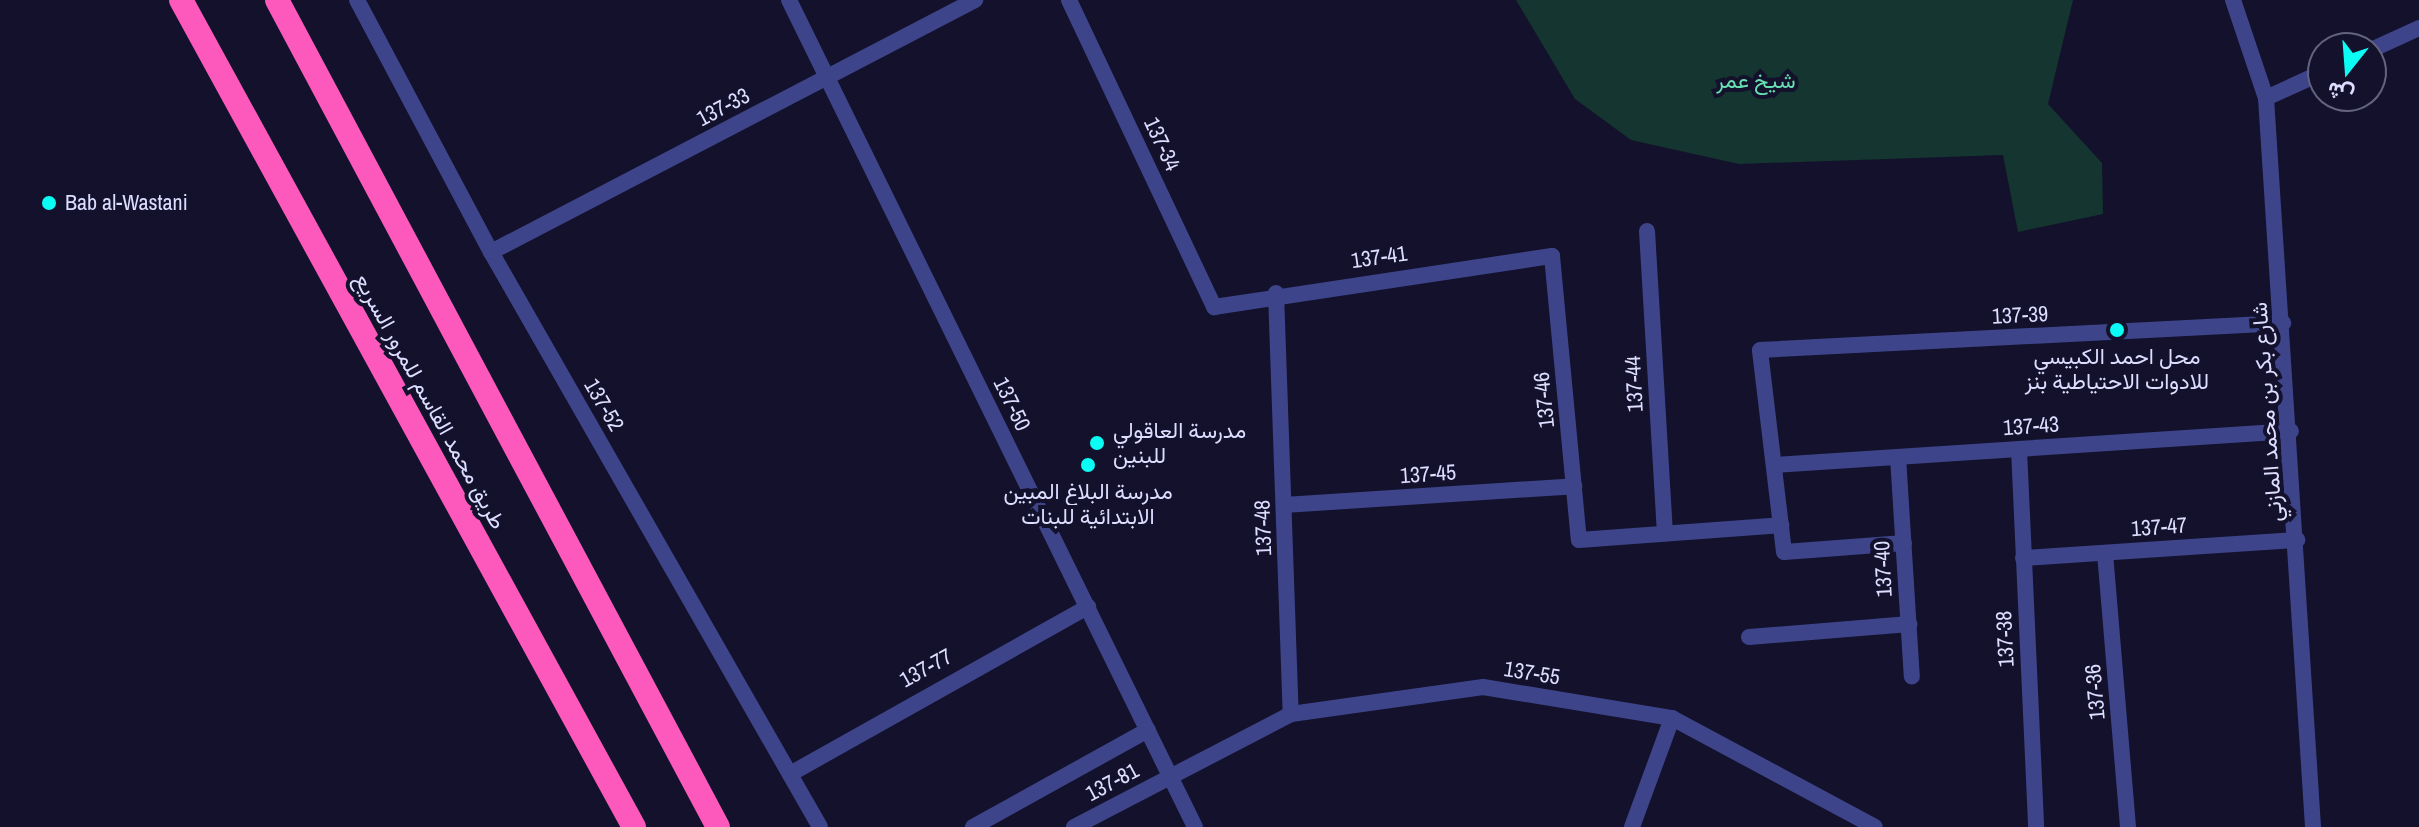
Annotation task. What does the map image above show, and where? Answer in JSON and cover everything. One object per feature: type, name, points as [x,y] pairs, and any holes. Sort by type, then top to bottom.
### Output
[{"type":"highway","name":"طريق محمد القاسم للمرور السريع","points":[[181,0],[634,827]]},
{"type":"highway","points":[[277,0],[718,827]]},
{"type":"street","name":"137-52","points":[[357,0],[491,252],[820,827]]},
{"type":"street","name":"137-50","points":[[789,0],[1195,827]]},
{"type":"street","name":"137-33","points":[[491,252],[975,0]]},
{"type":"street","name":"137-34","points":[[1069,0],[1214,307]]},
{"type":"street","name":"شارع بكر بن محمد المازني","points":[[2233,0],[2266,98],[2291,431],[2313,827]]},
{"type":"street","points":[[2387,43],[2419,28]]},
{"type":"street","points":[[2266,98],[2307,79]]},
{"type":"street","name":"137-44","points":[[1647,231],[1665,533]]},
{"type":"street","name":"137-41","points":[[1214,307],[1276,293],[1552,256]]},
{"type":"street","name":"137-46","points":[[1552,256],[1579,540],[1665,533]]},
{"type":"street","name":"137-48","points":[[1276,293],[1291,714]]},
{"type":"street","name":"137-39","points":[[1774,465],[1760,350],[2283,323]]},
{"type":"street","name":"137-43","points":[[1774,465],[2291,431]]},
{"type":"street","name":"137-38","points":[[2019,449],[2036,827]]},
{"type":"street","name":"137-40","points":[[1898,457],[1912,677]]},
{"type":"street","points":[[1774,465],[1784,552],[1904,543]]},
{"type":"street","name":"137-45","points":[[1284,505],[1574,486]]},
{"type":"street","points":[[1665,533],[1781,525]]},
{"type":"street","name":"137-47","points":[[2023,558],[2297,540]]},
{"type":"street","name":"137-36","points":[[2105,553],[2128,827]]},
{"type":"street","name":"137-77","points":[[790,774],[1088,607]]},
{"type":"street","points":[[1749,637],[1909,624]]},
{"type":"street","name":"137-55","points":[[1170,776],[1291,714],[1483,687],[1672,718],[1875,827]]},
{"type":"street","points":[[1632,827],[1672,718]]},
{"type":"street","points":[[973,827],[1148,730]]},
{"type":"street","name":"137-81","points":[[1074,827],[1170,776]]},
{"type":"green space","name":"شيخ عمر","points":[[1516,0],[2073,0],[2048,104],[2102,163],[2103,214],[2018,232],[2003,155],[1739,164],[1631,140],[1575,99]]},
{"type":"place","name":"Bab al-Wastani","points":[[49,203]]},
{"type":"place","name":"محل احمد الكبيسي للادوات الاحتياطية بنز","points":[[2117,330]]},
{"type":"place","name":"مدرسة العاقولي للبنين","points":[[1097,443]]},
{"type":"place","name":"مدرسة البلاغ المبين الابتدائية للبنات","points":[[1088,465]]}]
